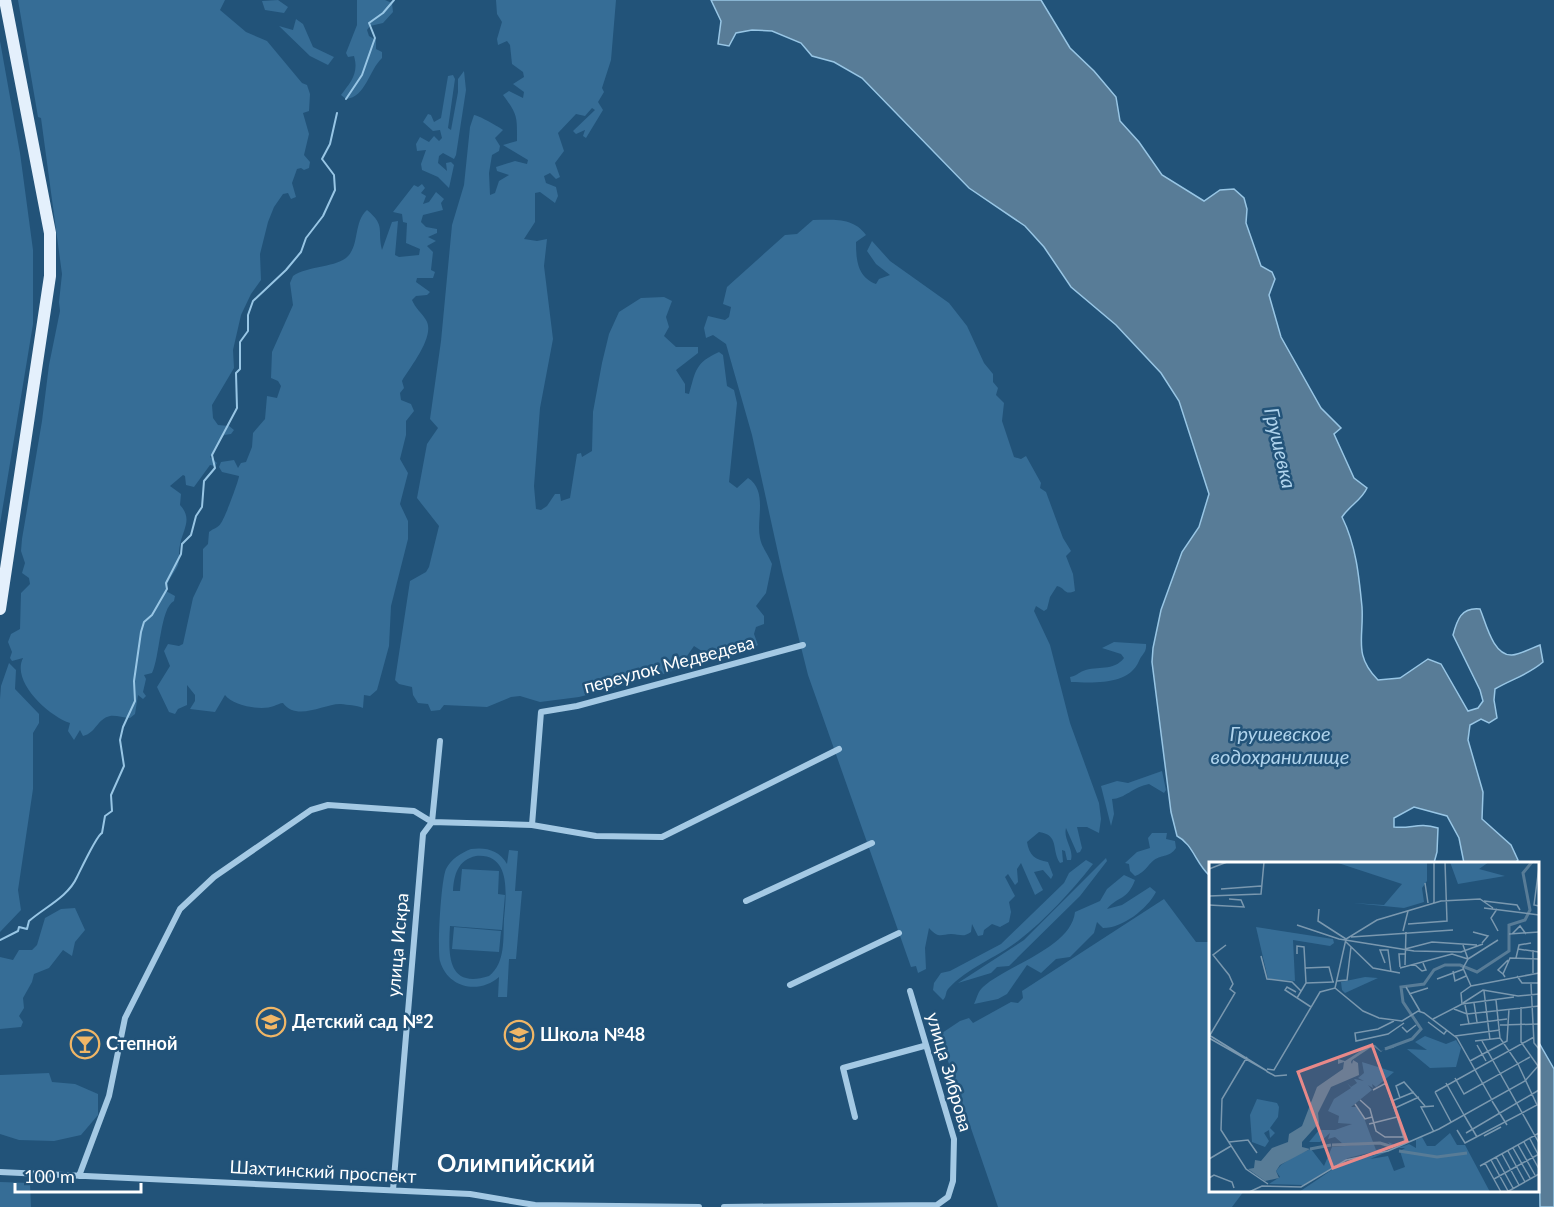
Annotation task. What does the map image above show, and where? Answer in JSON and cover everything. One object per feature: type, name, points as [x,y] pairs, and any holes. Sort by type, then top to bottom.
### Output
[{"type":"main road","points":[[0,609],[50,276],[50,233],[4,0]]},
{"type":"street","name":"переулок Медведева","points":[[532,825],[541,712],[577,706],[803,645]]},
{"type":"street","name":"улица Искра","points":[[393,1190],[423,834],[432,822],[440,741]]},
{"type":"street","points":[[79,1176],[109,1096],[125,1018],[180,909],[214,876],[311,810],[328,805],[414,811],[432,822],[532,825],[596,836],[662,837],[694,819],[839,749]]},
{"type":"street","points":[[746,901],[872,843]]},
{"type":"street","points":[[790,986],[899,933]]},
{"type":"street","name":"улица Зиброва","points":[[724,1207],[937,1205],[948,1197],[953,1181],[954,1138],[909,991]]},
{"type":"street","points":[[855,1117],[843,1068],[924,1046]]},
{"type":"street","name":"Шахтинский проспект","points":[[0,1172],[470,1194],[535,1206],[699,1207]]},
{"type":"shaded area","points":[[18,0],[225,0],[220,10],[246,32],[267,41],[302,83],[307,85],[310,94],[309,111],[303,113],[309,134],[304,155],[310,162],[309,168],[297,169],[292,183],[296,197],[291,199],[288,193],[283,194],[274,207],[260,254],[261,280],[241,315],[233,350],[234,368],[212,405],[213,418],[218,425],[229,426],[234,430],[231,434],[224,435],[210,457],[217,463],[215,466],[210,465],[194,487],[186,485],[183,475],[170,486],[181,494],[180,505],[187,520],[179,548],[178,565],[169,580],[166,591],[175,596],[174,601],[169,605],[163,623],[155,666],[152,673],[144,675],[146,679],[143,692],[146,696],[143,699],[138,695],[135,714],[130,718],[112,716],[106,718],[83,736],[80,730],[74,740],[68,731],[70,723],[43,706],[27,687],[22,677],[23,658],[12,661],[10,658],[12,652],[8,642],[11,634],[20,629],[21,593],[30,584],[29,578],[22,573],[25,563],[21,551],[22,539],[49,365],[60,311],[62,274],[41,118],[38,117]]},
{"type":"shaded area","points":[[278,0],[288,7],[284,13],[265,10],[262,1]]},
{"type":"shaded area","points":[[357,0],[385,0],[392,3],[393,12],[383,23],[370,26],[367,30],[369,36],[376,40],[376,49],[382,52],[382,58],[363,88],[353,97],[346,99],[341,95],[355,72],[354,56],[348,57],[346,53],[357,25]]},
{"type":"shaded area","points":[[496,0],[616,0],[611,60],[602,88],[604,92],[598,102],[603,110],[586,138],[583,136],[585,130],[576,134],[573,131],[595,110],[592,108],[585,116],[576,114],[558,133],[564,151],[555,163],[560,177],[556,179],[550,173],[544,176],[546,183],[556,187],[558,196],[555,203],[540,192],[535,193],[535,222],[524,239],[537,241],[547,239],[544,266],[553,339],[540,408],[534,486],[536,509],[541,510],[547,506],[555,494],[560,494],[561,501],[570,498],[577,454],[581,453],[582,457],[592,451],[593,412],[602,363],[609,334],[619,312],[641,298],[664,297],[672,301],[666,317],[669,327],[664,336],[676,347],[698,347],[698,353],[676,370],[685,384],[685,393],[689,394],[695,373],[705,360],[719,352],[723,355],[727,386],[734,390],[737,403],[729,482],[737,488],[748,478],[758,490],[760,538],[772,564],[766,593],[756,606],[764,616],[764,624],[756,627],[754,634],[758,645],[752,649],[708,655],[694,646],[678,669],[657,676],[649,672],[641,673],[628,684],[579,697],[540,702],[520,696],[511,697],[487,707],[444,705],[440,710],[431,711],[428,704],[418,703],[413,695],[412,687],[399,684],[395,680],[410,581],[426,572],[429,567],[439,526],[417,498],[427,444],[438,428],[430,419],[441,341],[452,225],[464,185],[470,127],[474,115],[503,130],[495,138],[500,146],[499,151],[492,155],[489,173],[490,195],[495,193],[499,181],[509,175],[497,171],[496,167],[515,161],[527,164],[528,160],[503,145],[517,141],[517,121],[512,107],[503,95],[509,91],[523,98],[524,92],[513,84],[524,77],[523,72],[512,64],[510,45],[507,41],[498,45],[497,39],[502,22],[497,14]]},
{"type":"shaded area","points":[[296,19],[303,24],[313,47],[334,57],[328,65],[310,56],[279,26],[293,30]]},
{"type":"shaded area","points":[[0,41],[20,153],[33,250],[33,324],[0,524]]},
{"type":"shaded area","points":[[464,71],[466,90],[456,155],[454,159],[443,153],[439,156],[438,163],[447,171],[446,163],[451,162],[454,165],[449,188],[438,177],[422,170],[421,164],[426,150],[417,151],[416,144],[420,137],[429,142],[434,136],[439,141],[442,138],[440,130],[433,131],[423,122],[428,114],[434,122],[441,118],[448,76],[453,75],[455,79],[448,128],[451,130],[458,79]]},
{"type":"shaded area","points":[[422,184],[425,188],[421,193],[426,196],[423,204],[429,202],[436,192],[444,199],[441,203],[443,210],[423,215],[421,222],[426,227],[437,229],[437,233],[428,237],[436,241],[427,246],[433,252],[431,270],[435,272],[433,278],[417,278],[416,282],[430,292],[427,295],[416,296],[412,300],[426,320],[428,334],[421,351],[402,381],[404,388],[400,393],[401,400],[411,404],[414,411],[406,421],[406,435],[400,459],[408,473],[400,504],[408,521],[408,539],[391,606],[389,646],[377,690],[370,696],[364,695],[363,708],[334,704],[296,711],[283,703],[255,708],[234,702],[225,695],[215,712],[190,709],[195,701],[195,695],[187,685],[187,705],[178,709],[175,714],[169,712],[157,687],[170,666],[164,651],[168,644],[179,646],[183,644],[193,598],[203,577],[203,549],[208,544],[209,532],[219,526],[223,520],[239,476],[222,472],[219,467],[221,462],[234,460],[238,468],[241,463],[246,462],[252,447],[253,433],[265,419],[267,396],[277,398],[281,386],[278,381],[271,378],[272,352],[293,305],[290,283],[293,276],[305,270],[334,264],[346,258],[353,248],[360,221],[367,210],[379,224],[382,250],[392,222],[398,221],[395,255],[399,257],[419,255],[420,249],[406,243],[407,223],[403,222],[402,214],[393,212],[414,185],[418,187]]},
{"type":"shaded area","points":[[813,220],[849,222],[861,229],[866,235],[856,242],[857,261],[865,277],[876,284],[879,279],[890,275],[876,264],[867,251],[872,241],[890,261],[949,303],[967,326],[984,363],[993,374],[993,382],[998,388],[996,395],[1004,403],[1002,421],[1014,457],[1021,459],[1026,456],[1041,483],[1040,488],[1046,492],[1063,538],[1071,551],[1066,556],[1073,574],[1075,591],[1067,592],[1057,586],[1050,597],[1047,609],[1044,611],[1036,606],[1034,611],[1050,645],[1070,723],[1099,803],[1101,819],[1099,833],[1087,827],[1077,827],[1082,848],[1077,853],[1066,828],[1065,832],[1072,856],[1071,860],[1067,860],[1065,851],[1062,850],[1063,862],[1060,863],[1050,836],[1039,832],[1027,842],[1033,856],[1048,862],[1053,875],[1051,879],[1043,870],[1034,872],[1043,890],[1035,895],[1021,863],[1017,869],[1018,882],[1015,885],[1008,874],[1005,877],[1015,896],[1009,902],[1011,912],[1009,922],[1000,927],[992,924],[984,930],[983,935],[978,936],[972,924],[971,932],[964,935],[939,935],[929,928],[925,948],[926,969],[918,973],[916,966],[911,967],[808,675],[752,435],[726,344],[713,335],[706,338],[704,328],[708,316],[725,320],[729,317],[731,307],[723,304],[727,287],[785,235],[797,234]]},
{"type":"shaded area","points":[[1114,642],[1146,644],[1145,651],[1134,669],[1127,675],[1110,681],[1071,682],[1070,677],[1083,671],[1110,667],[1120,662],[1124,658],[1121,654],[1102,648]]},
{"type":"shaded area","points":[[9,663],[16,670],[15,689],[39,714],[39,723],[33,733],[33,789],[18,890],[21,910],[0,932],[0,699],[1,686]]},
{"type":"shaded area","points":[[1162,771],[1166,790],[1164,793],[1149,784],[1112,799],[1114,814],[1111,826],[1101,786],[1117,781],[1128,783]]},
{"type":"shaded area","points":[[1152,833],[1167,833],[1166,839],[1175,841],[1176,848],[1171,853],[1154,860],[1135,876],[1130,871],[1129,864],[1125,863],[1137,852],[1150,848],[1148,838]]},
{"type":"shaded area","points":[[471,849],[492,850],[500,855],[507,864],[509,850],[518,851],[515,891],[522,891],[516,959],[509,959],[507,997],[498,997],[499,977],[483,986],[465,986],[450,978],[440,961],[439,930],[444,876],[451,862]],"holes":[[[476,856],[488,857],[496,861],[501,869],[506,888],[501,957],[489,976],[475,979],[465,978],[453,967],[449,948],[450,926],[502,930],[505,895],[498,894],[499,871],[462,869],[460,891],[453,891],[454,879],[461,864],[465,861]]]},
{"type":"shaded area","points":[[1106,858],[1107,861],[1080,896],[1009,966],[997,967],[991,973],[958,983],[1024,940]]},
{"type":"shaded area","points":[[1086,860],[1093,864],[1058,905],[1028,933],[964,975],[948,989],[943,1000],[933,990],[934,983],[941,973],[950,971],[1001,944],[1064,883],[1069,873]]},
{"type":"shaded area","points":[[1124,875],[1135,880],[1132,887],[1126,895],[1107,909],[1122,905],[1150,887],[1156,892],[1141,911],[1111,927],[1103,928],[1097,922],[1094,933],[1070,957],[1056,959],[1041,973],[1027,965],[1007,994],[998,999],[974,1004],[983,987],[1050,946],[1071,925],[1075,912],[1100,901],[1107,889]]},
{"type":"shaded area","points":[[1164,899],[1196,942],[1209,942],[1209,1192],[1243,1192],[1232,1207],[998,1207],[939,1035],[960,1021],[969,1018],[973,1023],[1011,1002],[1018,1003],[1023,998],[1022,991]]},
{"type":"shaded area","points":[[75,908],[85,930],[75,942],[72,956],[63,950],[49,968],[34,974],[23,998],[24,1008],[19,1016],[23,1022],[21,1027],[0,1029],[0,957],[13,960],[19,950],[32,950],[37,945],[45,918],[61,909]]},
{"type":"shaded area","points":[[454,927],[501,931],[499,952],[452,949]]},
{"type":"shaded area","points":[[49,1073],[52,1082],[75,1084],[98,1094],[98,1115],[81,1135],[54,1141],[19,1140],[0,1134],[0,1075]]},
{"type":"shaded area","points":[[0,1182],[30,1183],[31,1207],[0,1207]]},
{"type":"water","name":"Грушевское водохранилище","points":[[711,0],[1041,0],[1070,48],[1116,97],[1120,121],[1139,142],[1162,175],[1204,201],[1220,190],[1234,189],[1244,198],[1247,209],[1246,223],[1261,266],[1272,272],[1275,279],[1269,295],[1281,337],[1321,408],[1341,428],[1334,434],[1354,478],[1367,488],[1342,517],[1351,539],[1356,561],[1362,607],[1362,654],[1370,671],[1378,680],[1400,678],[1428,659],[1441,664],[1468,711],[1478,708],[1483,701],[1480,690],[1453,635],[1458,620],[1464,612],[1480,609],[1491,638],[1505,654],[1512,655],[1540,645],[1543,662],[1526,674],[1495,689],[1497,718],[1489,723],[1481,719],[1470,725],[1468,740],[1483,792],[1482,819],[1511,845],[1518,860],[1516,862],[1464,862],[1459,838],[1447,816],[1414,807],[1394,818],[1394,827],[1438,828],[1434,862],[1209,862],[1209,875],[1205,871],[1187,844],[1177,836],[1171,812],[1152,662],[1161,610],[1182,552],[1199,527],[1209,494],[1179,401],[1161,373],[1116,325],[1071,287],[1044,247],[1025,226],[969,188],[862,78],[834,62],[812,56],[801,43],[772,31],[752,30],[736,33],[729,46],[718,44],[721,21]]},
{"type":"water","points":[[1539,1043],[1554,1069],[1554,1207],[1540,1207]]},
{"type":"waterway","points":[[346,99],[362,75],[375,38],[369,23],[383,13],[394,0]]},
{"type":"waterway","points":[[0,940],[18,931],[19,927],[27,929],[29,921],[68,890],[102,833],[105,816],[112,811],[111,795],[124,766],[120,740],[123,727],[135,701],[134,681],[144,622],[152,615],[167,589],[166,583],[181,554],[182,544],[191,535],[196,516],[202,507],[204,481],[215,468],[212,455],[237,408],[236,373],[240,369],[240,342],[248,331],[248,315],[253,301],[286,270],[301,252],[306,238],[323,216],[335,190],[334,175],[322,159],[330,144],[337,113]]},
{"type":"place","name":"Детский сад №2","points":[[271,1022]]},
{"type":"place","name":"Школа №48","points":[[519,1035]]},
{"type":"place","name":"Степной","points":[[85,1044]]},
{"type":"district","name":"Олимпийский","points":[[516,1164]]},
{"type":"water label","name":"Грушевка","points":[[1280,448]]}]
